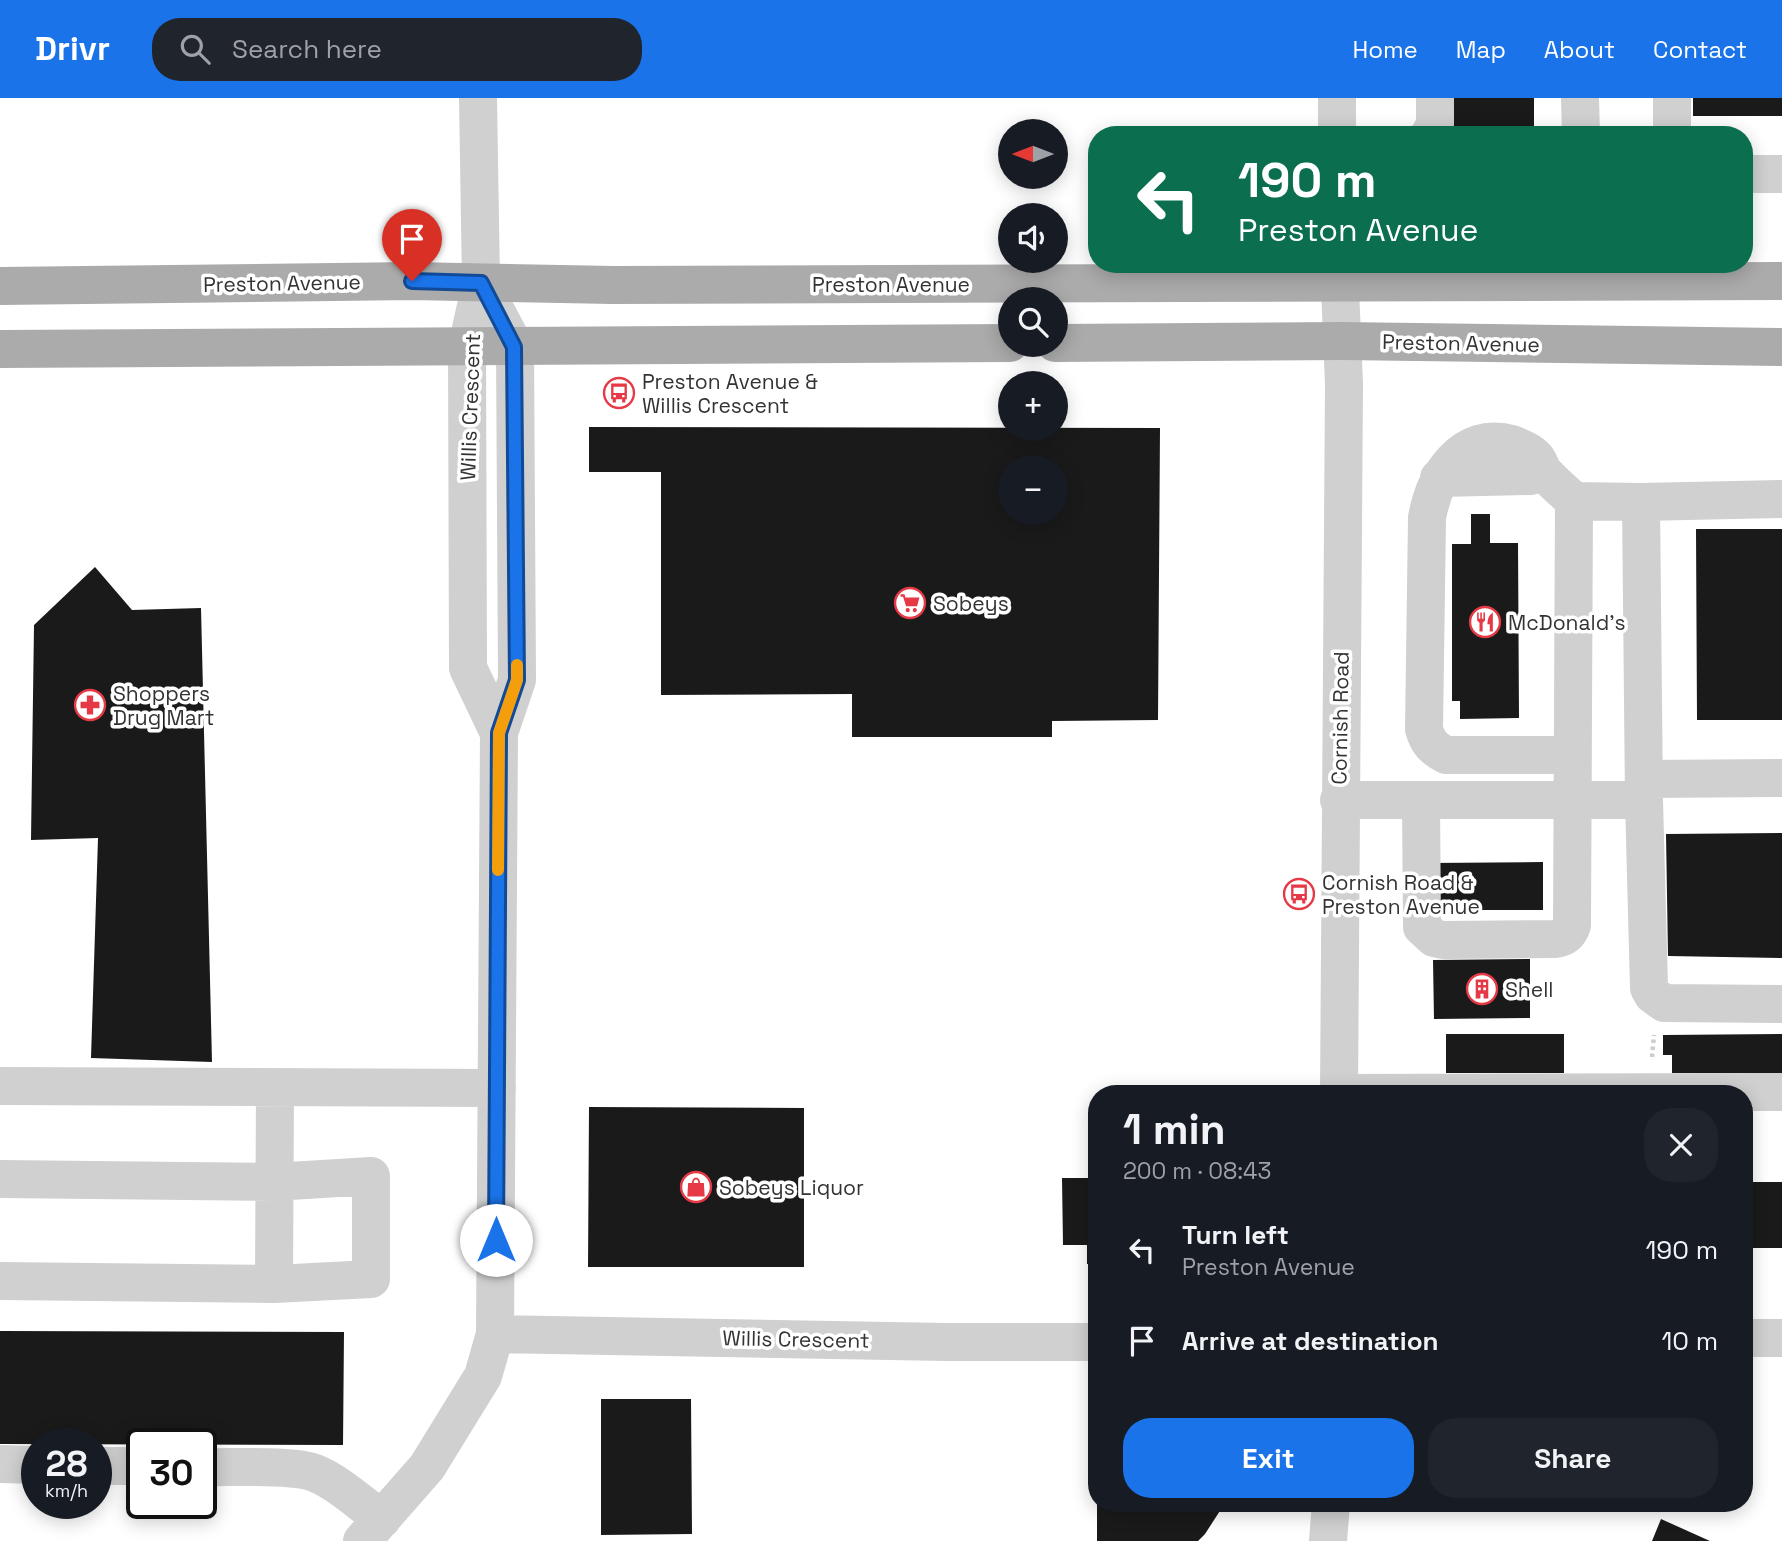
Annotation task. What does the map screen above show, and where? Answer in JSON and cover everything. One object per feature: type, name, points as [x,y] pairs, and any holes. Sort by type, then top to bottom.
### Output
[{"type":"main road","name":"Preston Avenue","points":[[0,286],[1339,273],[1674,273],[1782,281]]},
{"type":"main road","name":"Preston Avenue","points":[[1068,343],[1342,341],[1782,347]]},
{"type":"main road","points":[[0,349],[998,343]]},
{"type":"street","points":[[478,98],[481,283]]},
{"type":"street","points":[[1337,98],[1337,126]]},
{"type":"street","points":[[1418,98],[1418,126]]},
{"type":"street","points":[[1434,126],[1435,98]]},
{"type":"street","points":[[1580,98],[1581,126]]},
{"type":"street","points":[[1672,98],[1672,126]]},
{"type":"street","points":[[1753,174],[1782,174]]},
{"type":"street","name":"Cornish Road","points":[[1339,273],[1344,384],[1339,1085]]},
{"type":"street","name":"Willis Crescent","points":[[372,1530],[427,1467],[483,1376],[495,1334],[499,733],[517,680],[514,347],[481,283]]},
{"type":"street","name":"Willis Crescent","points":[[481,283],[467,347],[468,668],[499,733]]},
{"type":"street","points":[[1573,755],[1446,755],[1434,749],[1427,740],[1424,729],[1427,518],[1430,500],[1439,478],[1455,457],[1482,443],[1500,441],[1519,447],[1535,456],[1544,471],[1574,501],[1782,499]]},
{"type":"street","points":[[1421,801],[1422,927],[1434,938],[1457,940],[1564,938],[1572,925],[1574,501]]},
{"type":"street","points":[[1641,502],[1649,988],[1664,1003],[1782,1004]]},
{"type":"street","points":[[1339,800],[1573,801],[1644,790],[1782,778]]},
{"type":"street","points":[[0,1086],[497,1088]]},
{"type":"street","points":[[274,1284],[275,1088]]},
{"type":"street","points":[[1753,1092],[1782,1092]]},
{"type":"street","points":[[0,1179],[274,1182],[371,1176],[371,1279],[274,1284],[0,1281]]},
{"type":"street","name":"Willis Crescent","points":[[495,1334],[1088,1342]]},
{"type":"street","points":[[1753,1338],[1782,1338]]},
{"type":"street","points":[[0,1464],[21,1465]]},
{"type":"street","points":[[217,1467],[312,1472],[329,1480],[372,1530]]},
{"type":"street","points":[[1328,1541],[1330,1512]]},
{"type":"path","points":[[1651,1085],[1658,999]]},
{"type":"building","points":[[1452,98],[1534,98],[1534,126],[1452,126]]},
{"type":"building","points":[[1693,98],[1782,98],[1782,116],[1693,116]]},
{"type":"building","name":"Sobeys","points":[[589,427],[998,428],[998,441],[1068,441],[1068,428],[1160,428],[1158,720],[1052,721],[1052,737],[852,737],[852,694],[661,695],[661,472],[589,472]]},
{"type":"building","name":"McDonald's","points":[[1471,514],[1490,514],[1490,543],[1518,543],[1519,718],[1460,719],[1460,701],[1452,701],[1452,544],[1471,544]]},
{"type":"building","points":[[1696,529],[1782,529],[1782,720],[1697,720]]},
{"type":"building","points":[[95,567],[132,610],[201,608],[212,1062],[91,1058],[98,838],[31,840],[34,625]]},
{"type":"building","points":[[1782,833],[1782,958],[1668,956],[1666,834]]},
{"type":"building","points":[[1543,862],[1543,910],[1431,910],[1431,863]]},
{"type":"building","name":"Shell","points":[[1530,959],[1530,1018],[1434,1019],[1433,960]]},
{"type":"building","points":[[1446,1034],[1564,1034],[1564,1073],[1446,1073]]},
{"type":"building","points":[[1782,1034],[1782,1073],[1672,1073],[1672,1055],[1663,1055],[1663,1035]]},
{"type":"building","name":"Sobeys Liquor","points":[[589,1107],[804,1108],[804,1267],[588,1267]]},
{"type":"building","points":[[1062,1178],[1088,1178],[1088,1264],[1087,1245],[1063,1245]]},
{"type":"building","points":[[1753,1182],[1782,1182],[1782,1248],[1753,1248]]},
{"type":"building","points":[[0,1331],[344,1332],[343,1445],[217,1445],[217,1428],[126,1428],[126,1444],[112,1444],[112,1428],[21,1428],[21,1444],[0,1444]]},
{"type":"building","points":[[601,1399],[691,1399],[692,1534],[601,1535]]},
{"type":"building","points":[[1097,1512],[1219,1512],[1198,1541],[1097,1541]]},
{"type":"building","points":[[1661,1519],[1710,1541],[1652,1541]]},
{"type":"slow traffic","points":[[498,870],[499,733],[517,680],[517,665]]},
{"type":"place","name":"Preston Avenue & Willis Crescent","points":[[619,393]]},
{"type":"place","name":"Sobeys","points":[[910,603]]},
{"type":"place","name":"McDonald's","points":[[1485,622]]},
{"type":"place","name":"Shoppers Drug Mart","points":[[90,705]]},
{"type":"place","name":"Cornish Road & Preston Avenue","points":[[1299,894]]},
{"type":"place","name":"Shell","points":[[1482,989]]},
{"type":"place","name":"Sobeys Liquor","points":[[696,1187]]},
{"type":"route","points":[[412,281],[481,283],[514,347],[517,680],[499,733],[496,1240]]}]
